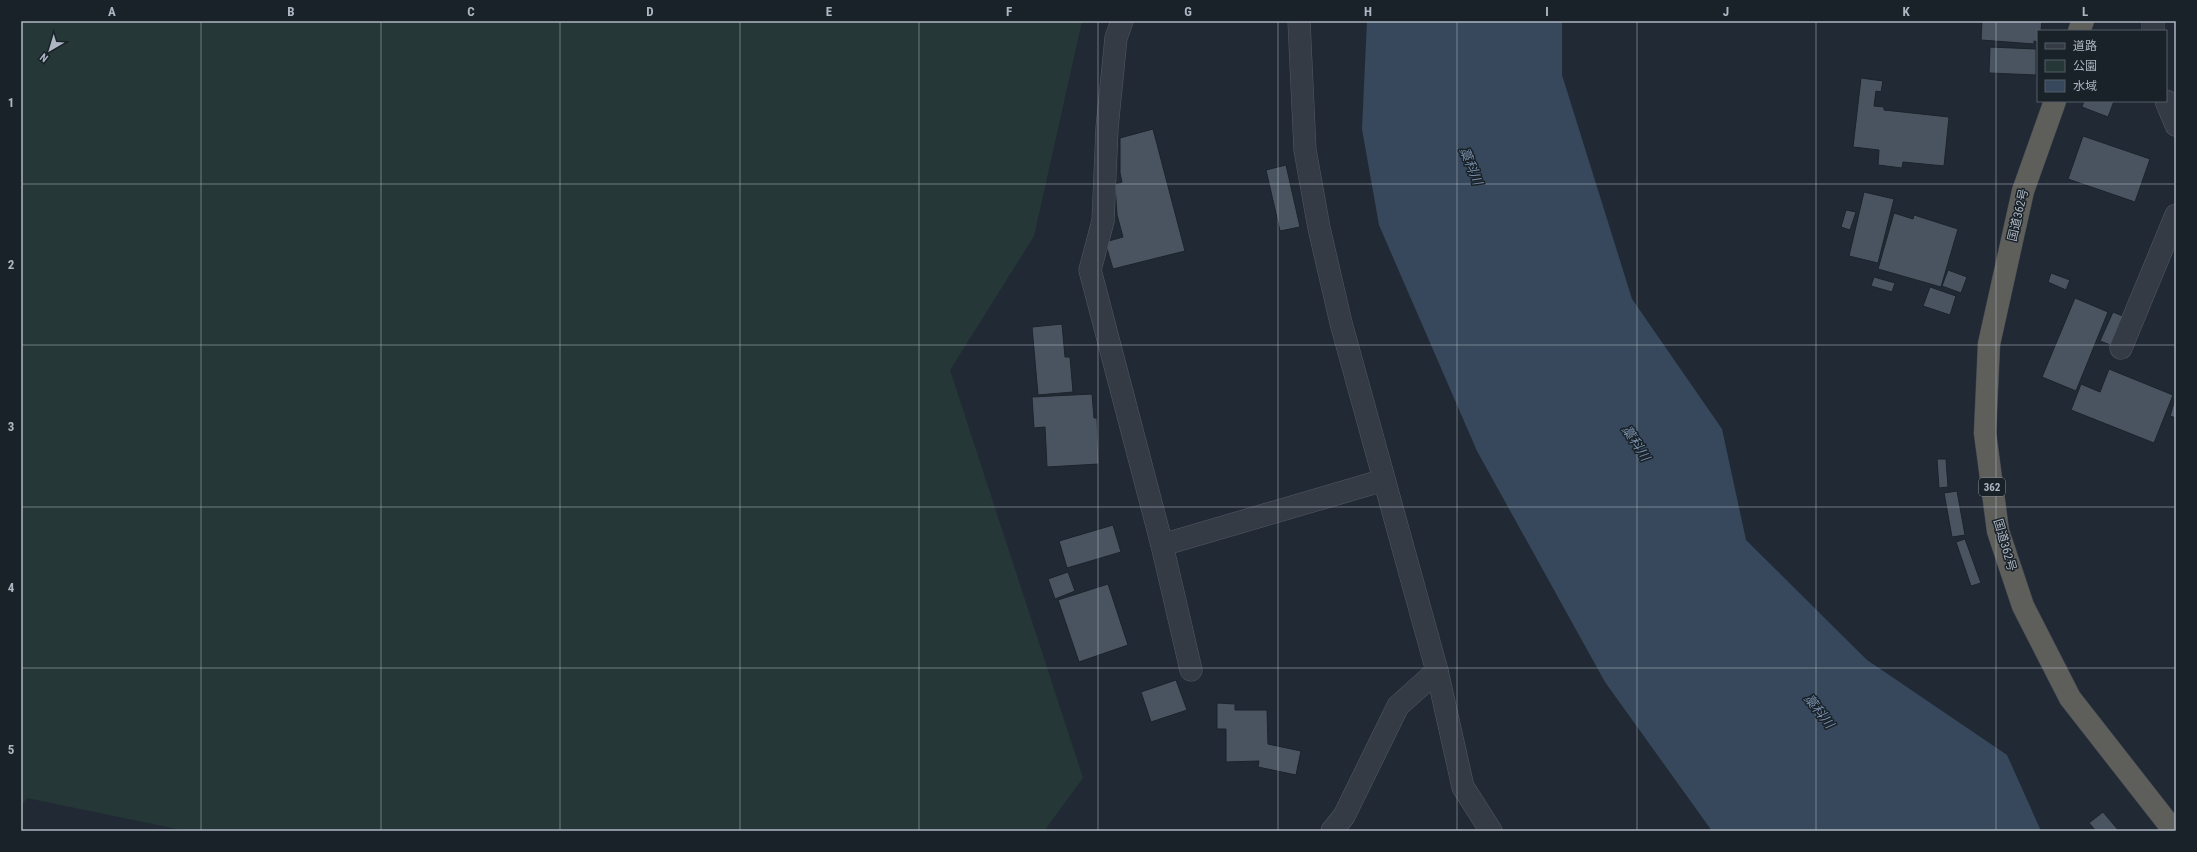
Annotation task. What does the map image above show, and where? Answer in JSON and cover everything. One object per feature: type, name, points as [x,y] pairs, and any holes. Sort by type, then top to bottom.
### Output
[{"type":"highway","name":"国道362号","points":[[2055,102],[2023,191],[1989,344],[1985,433],[1998,531],[2023,606],[2070,698],[2174,831]]},
{"type":"street","points":[[1122,21],[1116,38],[1109,113],[1103,221],[1090,270],[1162,545],[1191,670]]},
{"type":"street","points":[[1299,21],[1306,150],[1319,228],[1341,323],[1437,672],[1463,787],[1491,831]]},
{"type":"street","points":[[2166,102],[2176,125]]},
{"type":"street","points":[[2121,348],[2176,215]]},
{"type":"street","points":[[1162,545],[1384,480]]},
{"type":"street","points":[[1332,831],[1344,816],[1398,706],[1437,672]]},
{"type":"green space","points":[[21,21],[1082,21],[1034,236],[950,370],[1083,778],[1044,831],[187,831],[27,798],[21,806]]},
{"type":"water","name":"藁科川","points":[[1367,21],[1562,21],[1562,75],[1632,299],[1722,429],[1746,540],[1867,660],[2007,755],[2041,831],[1712,831],[1605,682],[1477,451],[1379,225],[1362,129]]},
{"type":"building","points":[[1982,21],[2042,21],[2041,30],[2037,30],[2037,42],[2034,41],[2034,44],[1981,40]]},
{"type":"building","points":[[1990,47],[2036,49],[2036,75],[1989,73]]},
{"type":"building","points":[[1861,78],[1883,81],[1881,92],[1876,91],[1874,106],[1884,107],[1884,110],[1949,117],[1944,166],[1903,162],[1902,168],[1878,165],[1879,150],[1853,147]]},
{"type":"building","points":[[2084,102],[2114,102],[2108,117],[2082,107]]},
{"type":"building","points":[[1153,129],[1185,251],[1113,269],[1105,242],[1123,237],[1117,215],[1115,184],[1122,182],[1120,173],[1120,138]]},
{"type":"building","points":[[2083,136],[2150,159],[2135,202],[2068,179]]},
{"type":"building","points":[[1286,165],[1300,227],[1280,231],[1266,170]]},
{"type":"building","points":[[1864,192],[1894,199],[1878,263],[1849,256]]},
{"type":"building","points":[[1846,210],[1856,212],[1850,230],[1841,227]]},
{"type":"building","points":[[1894,213],[1913,219],[1914,215],[1958,229],[1941,287],[1878,269]]},
{"type":"building","points":[[1948,270],[1967,277],[1961,293],[1942,286]]},
{"type":"building","points":[[2051,273],[2070,280],[2066,290],[2048,282]]},
{"type":"building","points":[[1874,277],[1895,283],[1892,292],[1871,286]]},
{"type":"building","points":[[1930,287],[1956,296],[1950,315],[1923,306]]},
{"type":"building","points":[[2075,298],[2108,312],[2076,391],[2042,377]]},
{"type":"building","points":[[2113,312],[2125,317],[2113,346],[2100,341]]},
{"type":"building","points":[[1062,324],[1065,357],[1070,357],[1073,392],[1038,395],[1032,327]]},
{"type":"building","points":[[2109,369],[2173,395],[2154,443],[2071,410],[2081,384],[2100,392]]},
{"type":"building","points":[[1092,394],[1094,418],[1097,418],[1099,464],[1047,467],[1045,427],[1034,428],[1032,397]]},
{"type":"building","points":[[2176,396],[2176,418],[2170,416]]},
{"type":"building","points":[[1937,459],[1946,459],[1948,487],[1939,488]]},
{"type":"building","points":[[1957,491],[1965,535],[1952,537],[1944,493]]},
{"type":"building","points":[[1113,525],[1121,552],[1067,568],[1059,541]]},
{"type":"building","points":[[1965,539],[1981,583],[1971,586],[1956,542]]},
{"type":"building","points":[[1068,572],[1075,591],[1055,599],[1048,579]]},
{"type":"building","points":[[1108,584],[1128,645],[1079,662],[1058,600]]},
{"type":"building","points":[[1176,680],[1187,710],[1151,722],[1141,692]]},
{"type":"building","points":[[1217,703],[1235,704],[1235,710],[1267,710],[1268,744],[1301,751],[1296,775],[1258,767],[1259,761],[1226,762],[1226,729],[1217,729]]},
{"type":"building","points":[[2103,812],[2119,831],[2096,831],[2089,823]]}]
